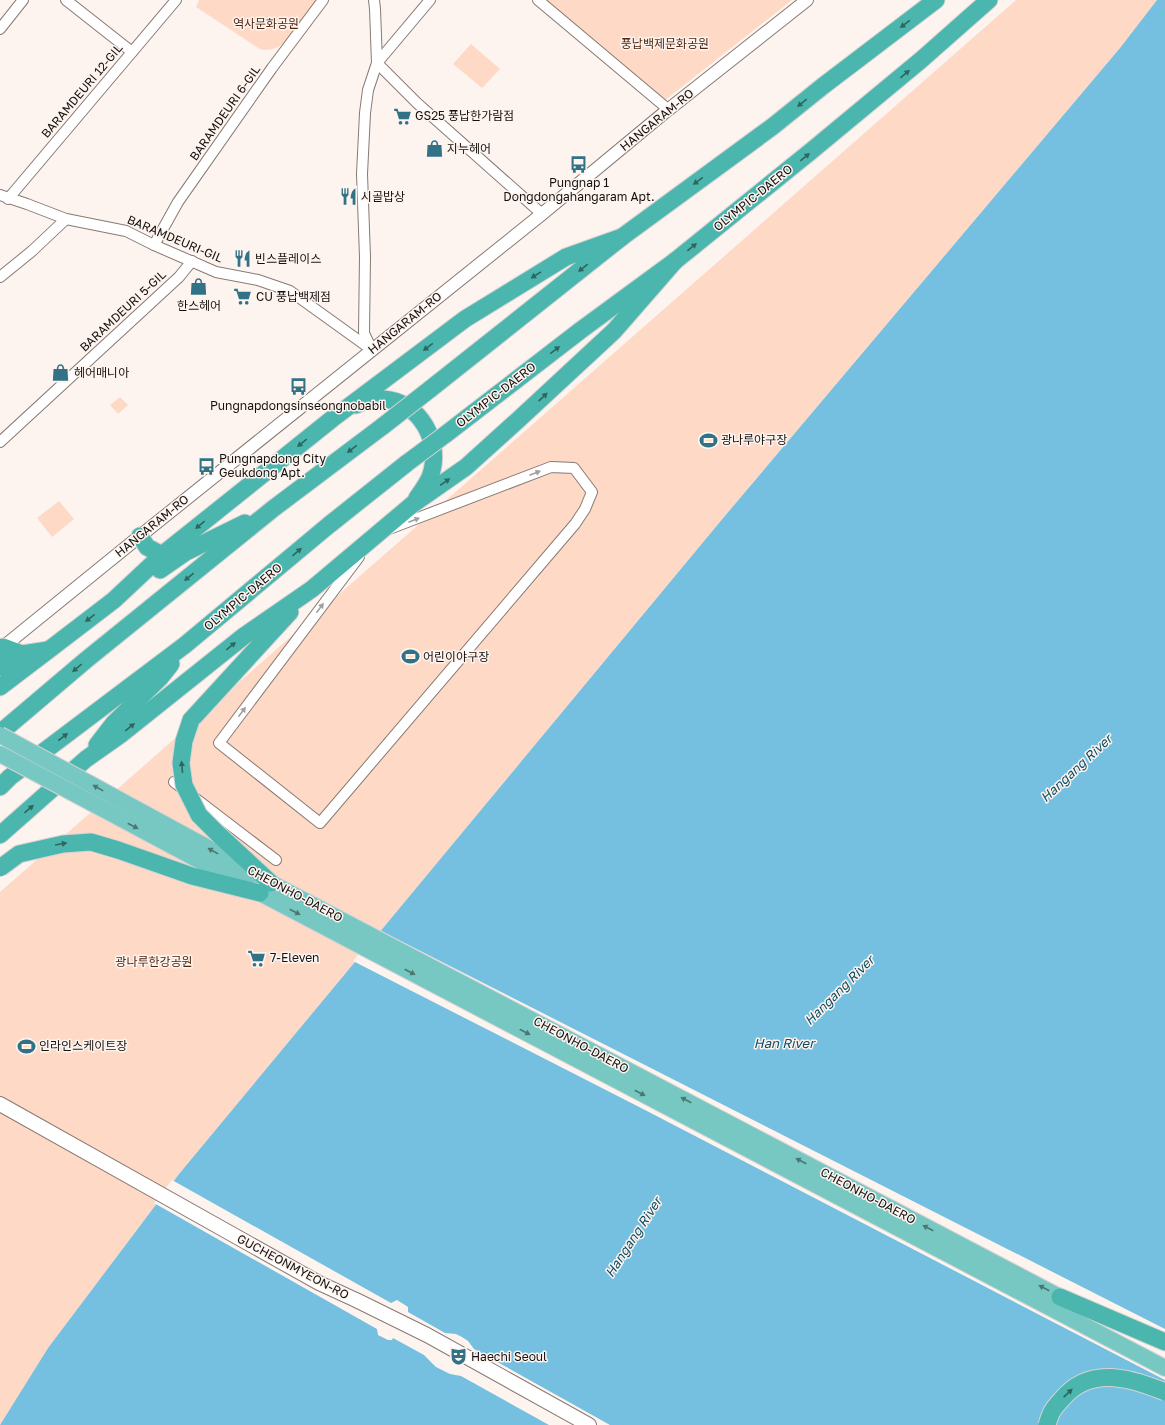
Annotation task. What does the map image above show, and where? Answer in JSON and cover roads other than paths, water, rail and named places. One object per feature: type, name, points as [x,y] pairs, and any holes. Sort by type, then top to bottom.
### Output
[{"type":"highway","points":[[0,734],[86,660],[274,508],[383,426],[622,237],[772,127],[936,0]]},
{"type":"highway","name":"OLYMPIC-DAERO","points":[[0,787],[10,777],[185,645],[329,525],[408,463],[581,330],[675,261],[933,50],[989,0]]},
{"type":"highway","points":[[0,687],[114,600],[162,555],[332,419],[466,319],[566,257],[622,237]]},
{"type":"highway","points":[[0,835],[86,759],[120,735],[244,636],[312,589],[413,504],[466,467],[614,331],[675,261]]},
{"type":"highway","points":[[332,419],[357,404],[368,400],[382,399],[394,401],[406,406],[422,419],[431,437],[433,463],[430,476],[413,504]]},
{"type":"highway","points":[[114,600],[186,552],[274,508]]},
{"type":"highway","points":[[140,536],[147,547],[162,555]]},
{"type":"highway","points":[[266,888],[199,815],[184,785],[181,763],[184,741],[191,720],[312,589]]},
{"type":"highway","points":[[86,759],[114,723],[160,678],[185,645]]},
{"type":"highway","points":[[22,654],[1,646],[1,665],[22,654],[50,650]]},
{"type":"highway","points":[[0,868],[19,854],[63,844],[91,842],[192,876],[266,888]]},
{"type":"highway","points":[[1060,1297],[1165,1342]]},
{"type":"highway","points":[[1047,1425],[1050,1413],[1069,1391],[1091,1378],[1117,1377],[1146,1384],[1165,1392]]},
{"type":"main road","name":"CHEONHO-DAERO","points":[[0,734],[266,888],[1165,1368]]},
{"type":"main road","name":"CHEONHO-DAERO","points":[[0,754],[266,888],[1165,1351]]},
{"type":"main road","name":"GUCHEONMYEON-RO","points":[[0,1104],[319,1283],[428,1334],[589,1425]]},
{"type":"street","points":[[0,29],[23,0]]},
{"type":"street","points":[[66,0],[132,52]]},
{"type":"street","name":"BARAMDEURI 12-GIL","points":[[4,197],[176,0]]},
{"type":"street","name":"BARAMDEURI 6-GIL","points":[[154,245],[178,202],[272,68],[323,0]]},
{"type":"street","points":[[374,0],[377,64],[417,103],[542,214]]},
{"type":"street","points":[[372,350],[364,333],[365,257],[362,174],[365,113],[368,90],[377,64],[430,0]]},
{"type":"street","points":[[538,0],[669,110]]},
{"type":"street","name":"HANGARAM-RO","points":[[1,646],[542,214],[807,0]]},
{"type":"street","name":"BARAMDEURI-GIL","points":[[4,197],[66,219],[126,231],[216,272],[258,280],[290,292],[372,350]]},
{"type":"street","points":[[0,277],[32,251],[66,219]]},
{"type":"street","name":"BARAMDEURI 5-GIL","points":[[0,442],[173,282],[192,261]]},
{"type":"street","points":[[551,467],[574,468],[592,492],[586,509],[575,524],[320,823],[218,743],[375,536],[551,467]]},
{"type":"street","points":[[174,782],[276,860]]},
{"type":"water","name":"Han River","points":[[1157,0],[1165,0],[1165,1425],[0,1425],[48,1348],[179,1174],[724,517],[1120,48]]},
{"type":"place","name":"GS25 풍납한가람점","points":[[402,116]]},
{"type":"place","name":"지누헤어","points":[[434,149]]},
{"type":"place","name":"Pungnap 1 Dongdongahangaram Apt.","points":[[579,164]]},
{"type":"place","name":"시골밥상","points":[[348,197]]},
{"type":"place","name":"빈스플레이스","points":[[242,259]]},
{"type":"place","name":"한스헤어","points":[[199,287]]},
{"type":"place","name":"CU 풍납백제점","points":[[243,297]]},
{"type":"place","name":"헤어매니아","points":[[61,373]]},
{"type":"place","name":"Pungnapdongsinseongnobabil","points":[[298,387]]},
{"type":"place","name":"광나루야구장","points":[[708,440]]},
{"type":"place","name":"Pungnapdong City Geukdong Apt.","points":[[206,466]]},
{"type":"place","name":"어린이야구장","points":[[410,657]]},
{"type":"place","name":"7-Eleven","points":[[257,958]]},
{"type":"place","name":"인라인스케이트장","points":[[26,1046]]},
{"type":"place","name":"Haechi Seoul","points":[[458,1357]]},
{"type":"park label","name":"역사문화공원","points":[[266,24]]},
{"type":"park label","name":"풍납백제문화공원","points":[[665,44]]},
{"type":"park label","name":"광나루한강공원","points":[[154,962]]},
{"type":"water label","name":"Hangang River","points":[[1076,768]]},
{"type":"water label","name":"Hangang River","points":[[839,990]]},
{"type":"water label","name":"Hangang River","points":[[633,1237]]}]
